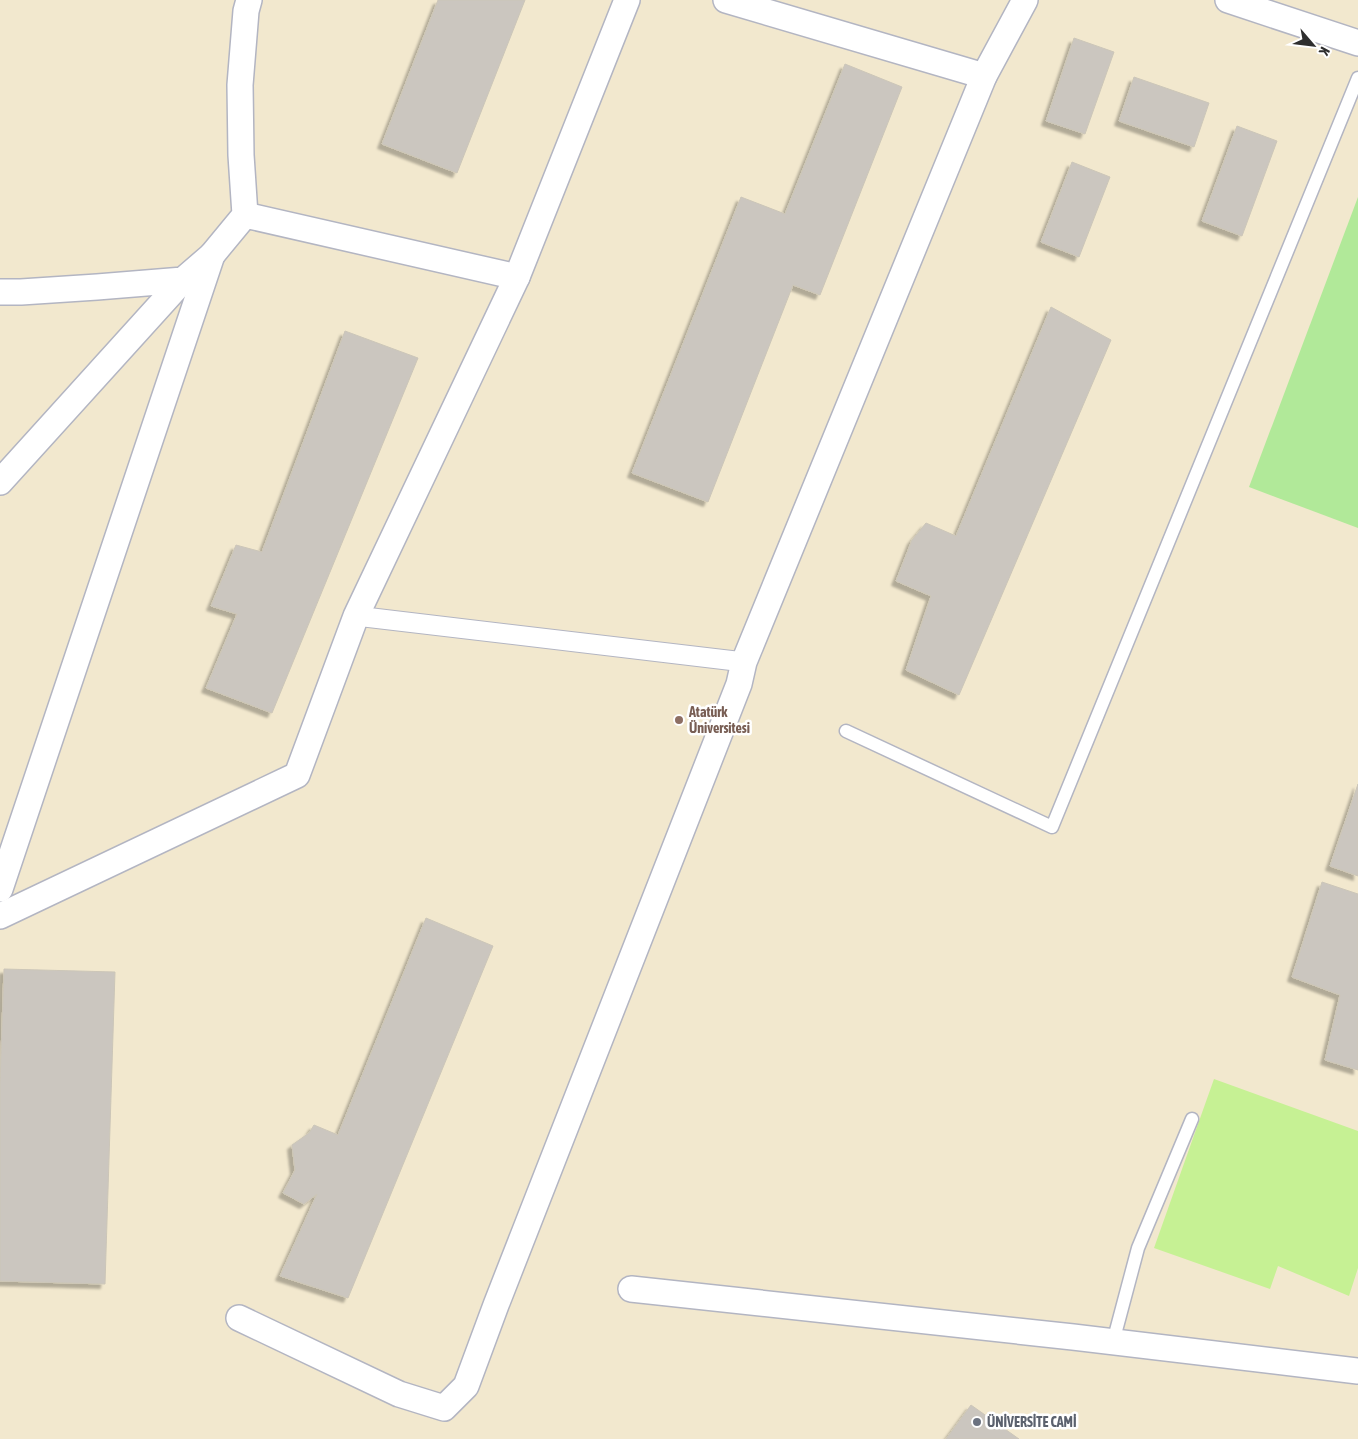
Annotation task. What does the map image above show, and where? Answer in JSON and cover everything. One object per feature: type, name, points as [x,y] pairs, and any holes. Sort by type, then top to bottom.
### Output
[{"type":"street","points":[[0,482],[183,280],[212,255],[245,215],[241,155],[240,85],[246,11],[249,0]]},
{"type":"street","points":[[0,916],[296,775],[356,616],[517,277],[627,0]]},
{"type":"street","points":[[726,0],[984,76]]},
{"type":"street","points":[[239,1318],[399,1394],[444,1408],[466,1386],[510,1268],[739,684],[744,662],[984,76],[1025,0]]},
{"type":"street","points":[[1228,0],[1358,43]]},
{"type":"street","points":[[245,215],[517,277]]},
{"type":"street","points":[[0,889],[212,255]]},
{"type":"street","points":[[0,292],[97,288],[183,280]]},
{"type":"street","points":[[356,616],[744,662]]},
{"type":"street","points":[[630,1289],[1358,1371]]},
{"type":"lane","points":[[846,732],[1052,827],[1358,78]]},
{"type":"lane","points":[[1113,1342],[1138,1248],[1192,1119]]},
{"type":"shaded area","name":"Atatürk Üniversitesi","points":[[0,0],[1358,0],[1358,1439],[0,1439]]},
{"type":"green space","points":[[1358,197],[1358,528],[1249,487]]},
{"type":"green space","points":[[1214,1079],[1358,1131],[1358,1268],[1349,1296],[1278,1266],[1270,1289],[1154,1248]]},
{"type":"building","points":[[438,0],[525,0],[457,173],[382,144]]},
{"type":"building","points":[[1074,38],[1114,52],[1085,134],[1046,121]]},
{"type":"building","points":[[845,64],[902,87],[820,295],[793,285],[708,502],[632,473],[741,197],[785,214]]},
{"type":"building","points":[[1134,77],[1209,103],[1194,147],[1119,121]]},
{"type":"building","points":[[1237,126],[1277,141],[1242,236],[1202,221]]},
{"type":"building","points":[[1072,162],[1110,177],[1079,257],[1041,242]]},
{"type":"building","points":[[1051,307],[1111,340],[959,695],[906,670],[931,596],[896,581],[912,540],[926,523],[956,536]]},
{"type":"building","points":[[345,331],[418,358],[272,713],[206,688],[237,614],[211,606],[236,545],[262,552]]},
{"type":"building","points":[[1358,784],[1358,876],[1330,866]]},
{"type":"building","points":[[1322,882],[1358,894],[1358,1070],[1325,1060],[1340,995],[1292,977]]},
{"type":"building","points":[[426,918],[493,946],[348,1298],[280,1276],[317,1194],[304,1204],[283,1193],[295,1170],[292,1145],[309,1133],[314,1125],[338,1135]]},
{"type":"building","points":[[4,969],[115,972],[105,1284],[0,1281],[0,1083]]},
{"type":"building","name":"ÜNİVERSİTE CAMİ","points":[[971,1405],[1019,1439],[946,1439]]},
{"type":"place","name":"Atatürk Üniversitesi","points":[[679,720]]},
{"type":"place","name":"ÜNİVERSİTE CAMİ","points":[[977,1422]]}]
